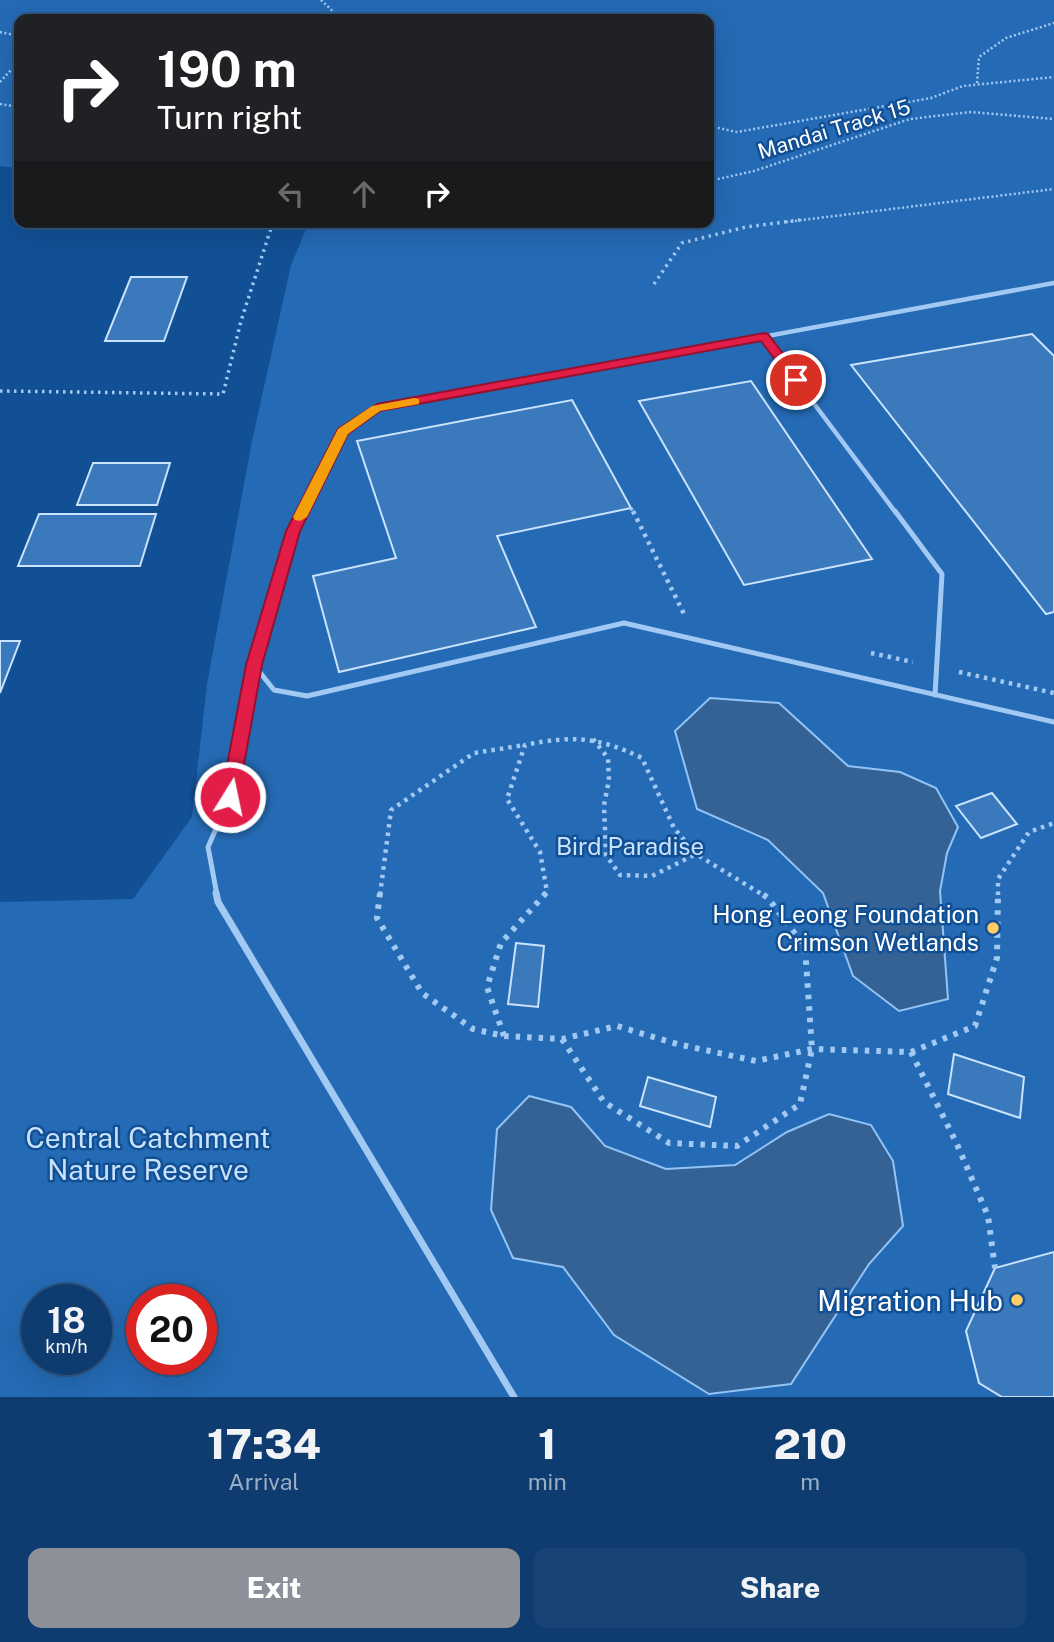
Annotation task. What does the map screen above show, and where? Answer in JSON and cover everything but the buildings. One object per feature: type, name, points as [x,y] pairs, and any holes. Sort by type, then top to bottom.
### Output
[{"type":"lane","points":[[514,1397],[218,902],[208,847],[230,797],[254,665],[293,531],[342,432],[377,408],[1054,283]]},
{"type":"lane","points":[[764,337],[942,574],[936,695]]},
{"type":"lane","points":[[254,665],[274,690],[307,696],[624,623],[1054,722]]},
{"type":"path","points":[[321,0],[336,14]]},
{"type":"path","points":[[977,83],[979,57],[1006,38],[1054,23]]},
{"type":"path","points":[[0,82],[14,69]]},
{"type":"path","points":[[714,127],[737,132],[931,98],[977,83],[1054,77]]},
{"type":"path","name":"Mandai Track 15","points":[[714,180],[754,171],[909,119],[971,112],[1054,118]]},
{"type":"path","points":[[654,284],[682,243],[746,227],[1054,189]]},
{"type":"path","points":[[0,391],[223,394],[241,321],[271,228]]},
{"type":"path","points":[[631,508],[686,619]]},
{"type":"path","points":[[867,652],[920,664]]},
{"type":"path","points":[[947,669],[1054,693]]},
{"type":"path","points":[[562,1039],[604,1101],[669,1143],[737,1146],[800,1104],[812,1049],[805,947],[768,898],[696,854],[674,828],[642,758],[592,738],[565,736],[474,753],[391,810],[377,918],[422,993],[474,1029],[504,1036],[562,1039],[617,1026],[677,1044],[756,1061],[812,1049],[911,1052],[975,1026],[997,958],[998,879],[1029,832],[1054,823]]},
{"type":"path","points":[[592,738],[608,758],[609,780],[604,804],[606,855],[620,875],[652,876],[696,854]]},
{"type":"path","points":[[504,1036],[488,987],[501,943],[547,892],[540,852],[507,799],[525,745]]},
{"type":"path","points":[[911,1052],[956,1142],[988,1216],[995,1268]]},
{"type":"green space","name":"Bird Paradise","points":[[0,0],[1054,0],[1054,1397],[0,1397],[0,902],[133,899],[192,817],[207,684],[252,441],[291,265],[306,228],[714,228],[714,14],[14,14],[14,167],[0,166]]},
{"type":"shaded area","points":[[710,698],[779,703],[848,766],[900,772],[936,788],[958,827],[947,853],[940,891],[948,999],[899,1011],[853,976],[823,893],[768,840],[697,809],[675,731]]},
{"type":"shaded area","points":[[529,1096],[571,1107],[605,1146],[666,1169],[735,1165],[787,1132],[829,1114],[871,1125],[893,1161],[903,1226],[869,1264],[791,1384],[709,1394],[614,1335],[563,1267],[513,1258],[491,1210],[497,1129]]},
{"type":"slow traffic","points":[[300,517],[342,432],[377,408],[414,401]]},
{"type":"place","name":"Hong Leong Foundation Crimson Wetlands","points":[[993,928]]},
{"type":"place","name":"Migration Hub","points":[[1017,1300]]},
{"type":"route","points":[[230,797],[254,665],[293,531],[342,432],[377,408],[764,337],[796,380]]},
{"type":"park label","name":"Central Catchment Nature Reserve","points":[[148,1153]]}]
